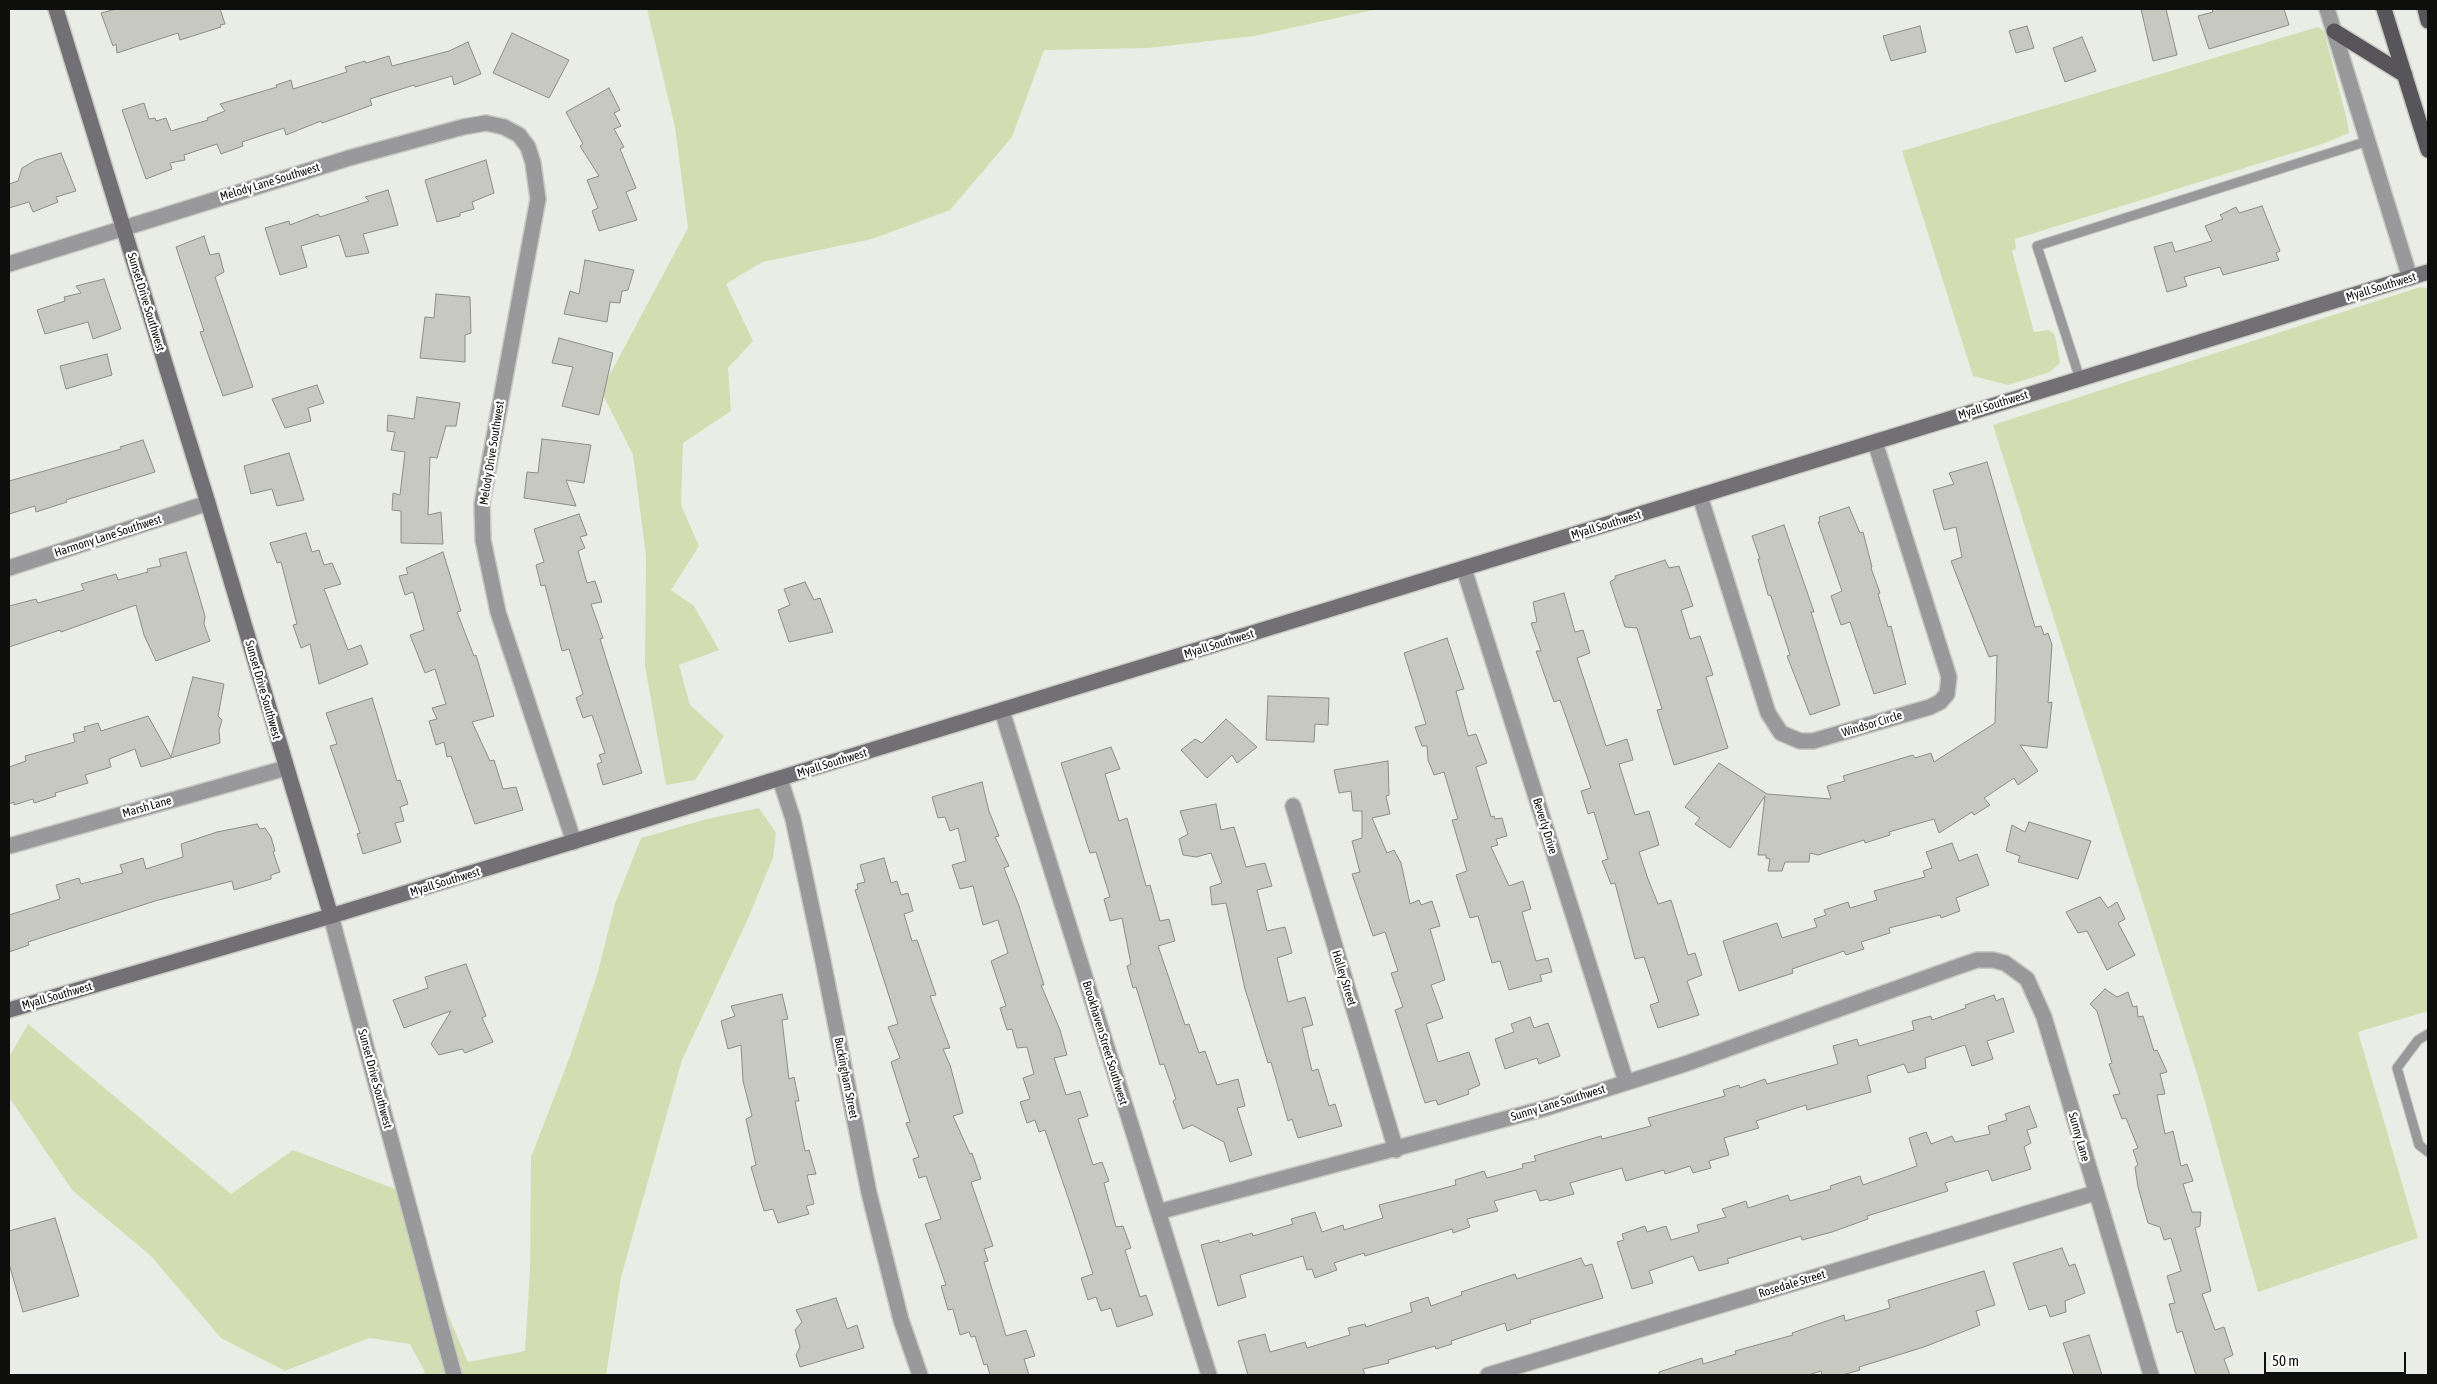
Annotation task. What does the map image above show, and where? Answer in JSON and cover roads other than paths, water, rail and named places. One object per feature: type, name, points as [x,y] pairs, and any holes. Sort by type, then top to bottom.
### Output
[{"type":"main road","points":[[2384,9],[2428,150]]},
{"type":"main road","points":[[2425,9],[2428,20]]},
{"type":"main road","points":[[2334,31],[2405,75]]},
{"type":"street","name":"Sunset Drive Southwest","points":[[56,9],[208,503],[331,916],[454,1375]]},
{"type":"street","points":[[2327,9],[2410,278]]},
{"type":"street","name":"Melody Lane Southwest","points":[[9,264],[349,158],[463,127],[486,123],[504,127],[519,135],[527,146]]},
{"type":"street","name":"Melody Drive Southwest","points":[[527,146],[537,179],[538,199],[482,504],[483,540],[498,612],[574,842]]},
{"type":"street","name":"Myall Southwest","points":[[9,1010],[331,916],[574,842],[2428,272]]},
{"type":"street","name":"Windsor Circle","points":[[1700,496],[1768,713],[1782,733],[1800,741],[1813,741],[1930,707],[1940,702],[1947,694],[1949,677],[1875,442]]},
{"type":"street","name":"Harmony Lane Southwest","points":[[9,568],[208,503]]},
{"type":"street","name":"Beverly Drive","points":[[1464,569],[1626,1082]]},
{"type":"street","name":"Brookhaven Street Southwest","points":[[1002,711],[1209,1375]]},
{"type":"street","name":"Marsh Lane","points":[[9,846],[286,768]]},
{"type":"street","name":"Buckingham Street","points":[[780,779],[795,828],[882,1248],[920,1375]]},
{"type":"street","name":"Holley Street","points":[[1293,806],[1396,1150]]},
{"type":"street","name":"Sunny Lane","points":[[1951,969],[1977,960],[1994,960],[2005,963],[2026,980],[2044,1018],[2151,1375]]},
{"type":"street","name":"Sunny Lane Southwest","points":[[1158,1212],[1396,1150],[1546,1108],[1951,969]]},
{"type":"street","name":"Rosedale Street","points":[[1488,1375],[2095,1193]]},
{"type":"lane","points":[[2080,379],[2037,246],[2368,141]]},
{"type":"lane","points":[[2428,1034],[2418,1040],[2397,1068],[2419,1145],[2428,1152]]}]
